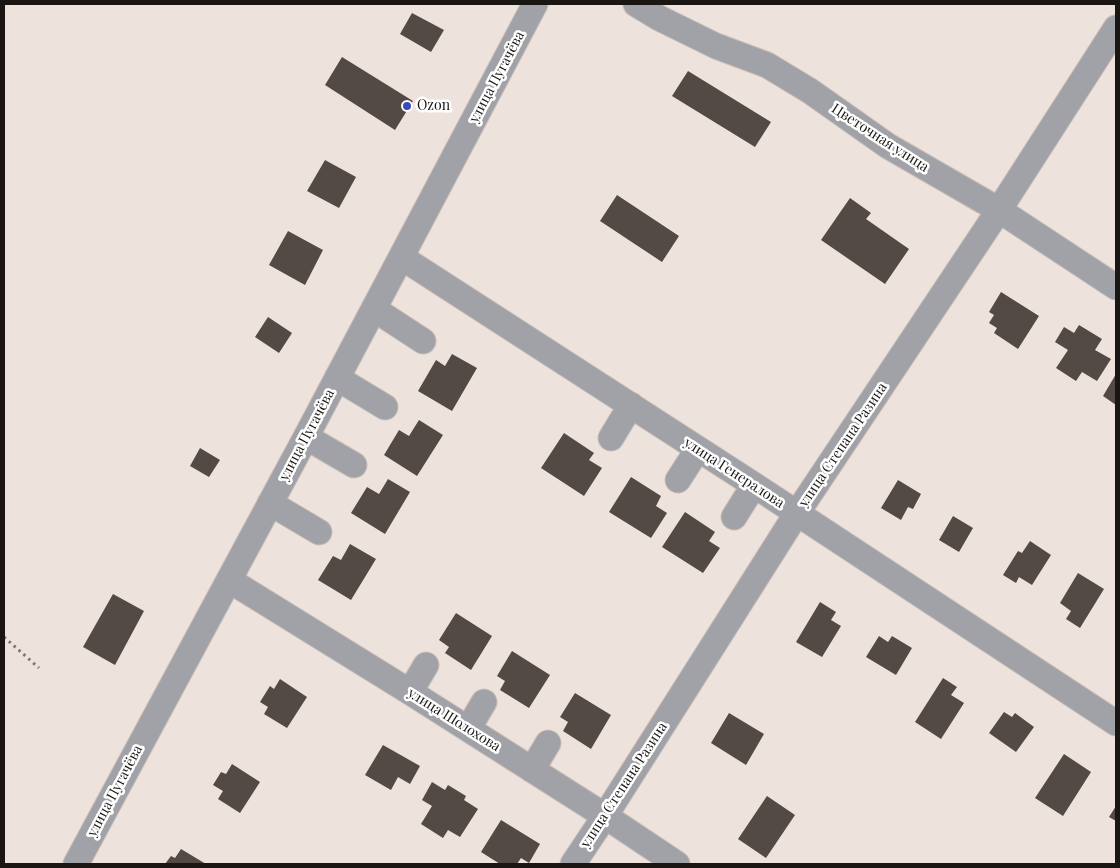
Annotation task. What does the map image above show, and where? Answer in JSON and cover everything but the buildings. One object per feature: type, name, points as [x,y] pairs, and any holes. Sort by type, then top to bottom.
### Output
[{"type":"street","name":"улица Пугачёва","points":[[76,864],[270,504],[535,4]]},
{"type":"street","name":"Цветочная улица","points":[[636,4],[658,18],[716,46],[767,65],[810,91],[888,146],[999,210],[1116,287]]},
{"type":"street","name":"улица Степана Разина","points":[[573,864],[797,513],[999,210],[1116,28]]},
{"type":"street","name":"улица Генералова","points":[[401,257],[797,513],[1116,723]]},
{"type":"street","points":[[374,309],[423,341]]},
{"type":"street","points":[[337,378],[385,407]]},
{"type":"street","points":[[610,438],[631,405]]},
{"type":"street","points":[[306,436],[354,465]]},
{"type":"street","points":[[678,480],[698,449]]},
{"type":"street","points":[[734,517],[754,485]]},
{"type":"street","points":[[270,504],[319,532]]},
{"type":"street","name":"улица Шолохова","points":[[229,580],[410,692],[605,816],[676,864]]},
{"type":"street","points":[[410,692],[426,665]]},
{"type":"street","points":[[468,729],[484,702]]},
{"type":"street","points":[[532,770],[548,743]]},
{"type":"path","points":[[4,637],[39,668]]},
{"type":"place","name":"Ozon","points":[[407,106]]}]
